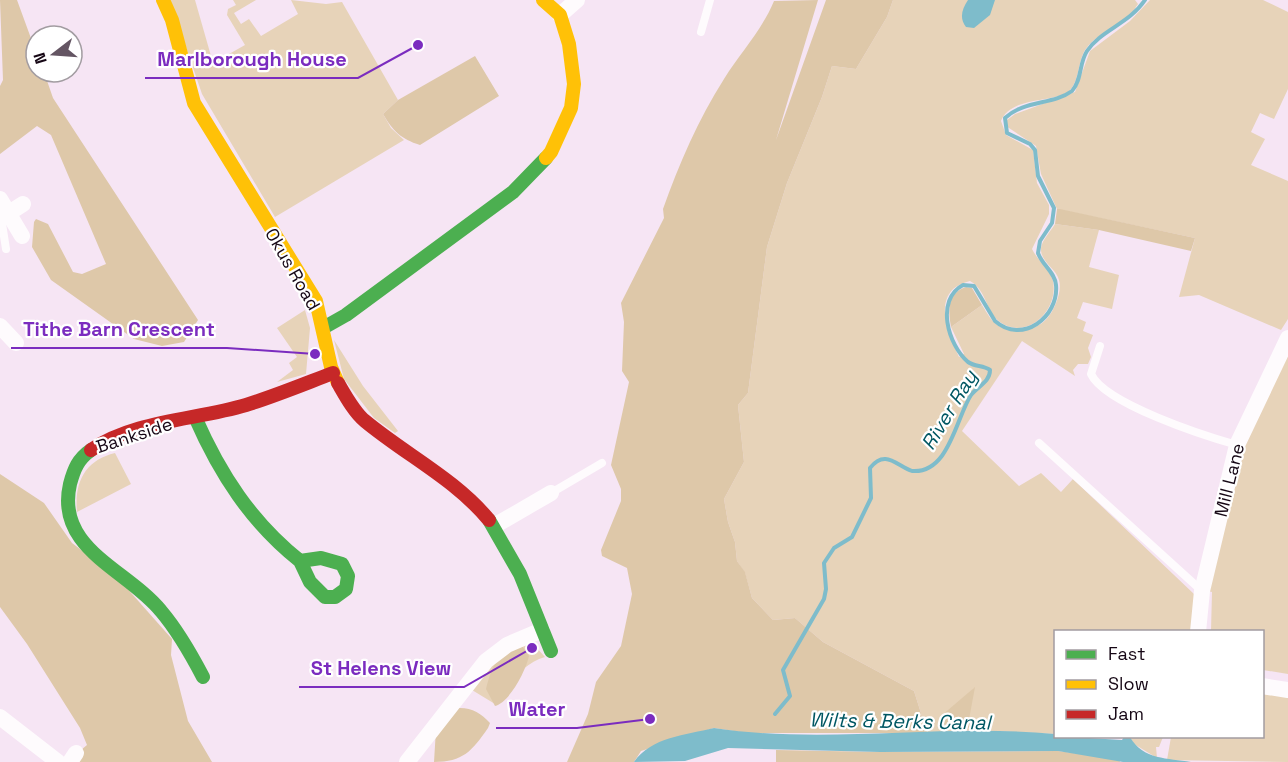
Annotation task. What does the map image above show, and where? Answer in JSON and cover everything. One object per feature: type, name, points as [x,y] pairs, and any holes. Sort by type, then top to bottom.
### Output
[{"type":"street","name":"Okus Road","points":[[163,0],[172,20],[194,103],[316,301],[333,373],[363,420],[451,483],[468,497],[494,526],[520,574],[551,651]]},
{"type":"street","points":[[323,328],[346,315],[513,192],[551,152],[571,108],[574,84],[569,44],[560,15],[543,0]]},
{"type":"street","points":[[560,15],[577,0]]},
{"type":"street","points":[[10,207],[22,236]]},
{"type":"street","name":"Mill Lane","points":[[1198,630],[1202,591],[1237,445],[1288,338]]},
{"type":"street","name":"Bankside","points":[[202,677],[189,664],[160,609],[78,538],[68,515],[66,502],[74,469],[81,457],[92,448],[142,429],[246,405],[333,373]]},
{"type":"street","points":[[195,417],[214,463],[239,499],[278,545],[300,561]]},
{"type":"street","points":[[494,526],[544,503]]},
{"type":"street","points":[[407,762],[486,661],[507,645],[542,630]]},
{"type":"street","points":[[1264,686],[1288,690]]},
{"type":"street","points":[[0,717],[18,728],[58,762]]},
{"type":"lane","points":[[701,32],[710,0]]},
{"type":"lane","points":[[6,249],[1,217],[10,207]]},
{"type":"lane","points":[[1100,346],[1091,374],[1098,384],[1153,415],[1193,432],[1237,445]]},
{"type":"lane","points":[[1039,443],[1202,591]]},
{"type":"lane","points":[[544,503],[602,463]]},
{"type":"shaded area","points":[[0,0],[17,0],[26,24],[24,84],[48,84],[53,98],[198,320],[184,342],[162,346],[134,339],[51,280],[32,247],[36,219],[48,224],[73,272],[82,274],[106,264],[51,135],[37,126],[0,154],[0,86],[3,80]]},
{"type":"shaded area","points":[[170,0],[195,0],[213,63],[245,45],[227,15],[228,9],[236,5],[233,0],[256,0],[234,13],[241,24],[249,19],[261,36],[298,14],[291,0],[326,4],[342,2],[398,100],[383,114],[391,128],[404,140],[275,217],[202,94]]},
{"type":"shaded area","points":[[818,0],[776,140],[826,0],[893,0],[887,17],[856,69],[832,66],[787,183],[767,247],[748,393],[738,405],[744,462],[724,499],[728,522],[735,542],[737,561],[745,572],[752,598],[773,620],[795,618],[823,642],[914,691],[926,729],[924,733],[747,733],[714,728],[641,751],[634,762],[567,762],[588,714],[596,682],[621,646],[632,594],[627,568],[602,556],[601,550],[621,501],[621,489],[611,465],[629,382],[622,371],[624,322],[621,303],[664,218],[663,209],[697,126],[774,1]]},
{"type":"shaded area","points":[[893,0],[1135,0],[1138,4],[1127,18],[1097,37],[1085,50],[1074,84],[1068,92],[1021,104],[1006,113],[1001,121],[1006,135],[1033,150],[1037,183],[1049,205],[1049,214],[1032,249],[1053,281],[1054,292],[1046,312],[1030,325],[1020,328],[1010,327],[995,318],[979,289],[970,281],[958,286],[950,293],[946,302],[947,324],[959,357],[964,354],[951,327],[982,305],[992,320],[1003,328],[1017,330],[1038,326],[1052,311],[1059,292],[1060,283],[1057,276],[1041,253],[1042,245],[1055,224],[1099,230],[1089,267],[1119,275],[1112,309],[1083,302],[1077,318],[1086,322],[1083,331],[1093,335],[1088,348],[1091,357],[1088,364],[1078,364],[1073,370],[1075,376],[1022,341],[962,431],[1019,486],[1041,473],[1061,492],[1073,479],[1194,594],[1194,630],[1054,630],[1054,734],[974,730],[967,725],[974,688],[944,724],[960,731],[924,733],[926,729],[914,691],[823,642],[795,618],[773,620],[752,598],[745,573],[737,561],[735,542],[728,522],[724,499],[744,462],[738,405],[748,393],[767,247],[787,183],[832,66],[856,69],[887,17]]},
{"type":"shaded area","points":[[1150,0],[1263,0],[1288,12],[1288,89],[1274,119],[1260,113],[1251,132],[1265,139],[1251,165],[1288,181],[1288,319],[1281,330],[1199,295],[1179,297],[1195,238],[1057,209],[1041,174],[1036,146],[1006,126],[1007,120],[1015,114],[1075,92],[1090,51],[1130,21]]},
{"type":"shaded area","points":[[475,56],[499,96],[420,145],[394,130],[383,114],[398,100]]},
{"type":"shaded area","points":[[1057,209],[1195,238],[1191,251],[1099,230],[1055,224]]},
{"type":"shaded area","points":[[966,287],[972,288],[982,305],[951,327],[950,303],[955,293]]},
{"type":"shaded area","points":[[305,310],[310,328],[306,374],[277,382],[293,370],[289,363],[297,357],[277,328]]},
{"type":"shaded area","points":[[334,340],[363,386],[398,431],[395,433],[374,418],[344,379]]},
{"type":"shaded area","points":[[1288,352],[1288,674],[1264,670],[1264,630],[1211,630],[1212,592],[1208,591],[1247,438]]},
{"type":"shaded area","points":[[115,453],[131,484],[77,512],[78,491],[84,473],[96,461]]},
{"type":"shaded area","points":[[0,474],[44,503],[72,543],[117,577],[172,639],[171,655],[188,721],[212,762],[77,762],[81,750],[87,745],[80,728],[27,644],[0,607]]},
{"type":"shaded area","points":[[520,643],[529,656],[525,669],[512,692],[495,706],[486,689],[491,673],[497,661]]},
{"type":"shaded area","points":[[525,644],[535,646],[545,657],[522,670],[495,704],[472,690],[491,665]]},
{"type":"shaded area","points":[[975,687],[968,725],[974,730],[960,731],[944,724],[941,716]]},
{"type":"shaded area","points":[[1264,693],[1288,697],[1288,762],[1167,760],[1171,738],[1264,738]]},
{"type":"shaded area","points":[[457,708],[479,714],[490,723],[488,728],[466,754],[452,760],[434,762],[436,729]]},
{"type":"shaded area","points":[[1131,738],[1163,738],[1159,747],[1156,747],[1157,758],[1134,744]]},
{"type":"shaded area","points":[[776,750],[1058,751],[1119,759],[1120,762],[776,762]]},
{"type":"water","points":[[968,0],[995,0],[990,15],[974,28],[966,27],[962,17]]},
{"type":"water","points":[[714,728],[799,735],[1013,731],[1054,734],[1054,738],[1122,740],[1131,738],[1135,745],[1149,754],[1191,762],[1123,762],[1058,751],[880,752],[728,748],[685,761],[634,762],[650,747],[681,735]]},
{"type":"waterway","name":"River Ray","points":[[775,714],[790,696],[783,670],[824,599],[826,589],[824,563],[834,548],[852,537],[871,498],[870,468],[875,462],[886,459],[912,471],[925,470],[935,464],[950,443],[971,395],[988,378],[990,370],[968,362],[950,334],[947,311],[954,292],[963,285],[974,286],[995,321],[1005,328],[1016,330],[1027,329],[1037,324],[1052,308],[1055,297],[1055,280],[1038,253],[1040,241],[1052,223],[1054,208],[1038,176],[1035,150],[1030,144],[1007,133],[1005,118],[1021,108],[1056,99],[1072,91],[1087,51],[1100,38],[1131,15],[1145,0]]},
{"type":"traffic: fast","points":[[323,328],[346,315],[513,192],[546,158]]},
{"type":"traffic: fast","points":[[195,417],[226,477],[238,496],[266,530],[300,561],[321,558],[342,564],[348,576],[346,589],[335,597],[325,597],[310,582],[300,561]]},
{"type":"traffic: fast","points":[[91,450],[77,465],[70,484],[68,506],[73,525],[83,542],[97,556],[147,596],[161,611],[184,643],[203,677]]},
{"type":"traffic: fast","points":[[489,520],[520,574],[551,651]]},
{"type":"traffic: slow","points":[[163,0],[172,20],[194,103],[316,301],[331,367],[338,383]]},
{"type":"traffic: slow","points":[[543,0],[560,15],[569,44],[574,84],[571,108],[546,158]]},
{"type":"traffic: jam","points":[[91,450],[127,432],[246,405],[333,373]]},
{"type":"traffic: jam","points":[[338,383],[353,408],[365,421],[446,480],[476,505],[489,520]]},
{"type":"place","name":"Marlborough House","points":[[418,45]]},
{"type":"place","name":"Tithe Barn Crescent","points":[[315,354]]},
{"type":"place","name":"St Helens View","points":[[532,648]]},
{"type":"place","name":"Water","points":[[650,719]]},
{"type":"water label","name":"Wilts & Berks Canal","points":[[900,721]]}]
